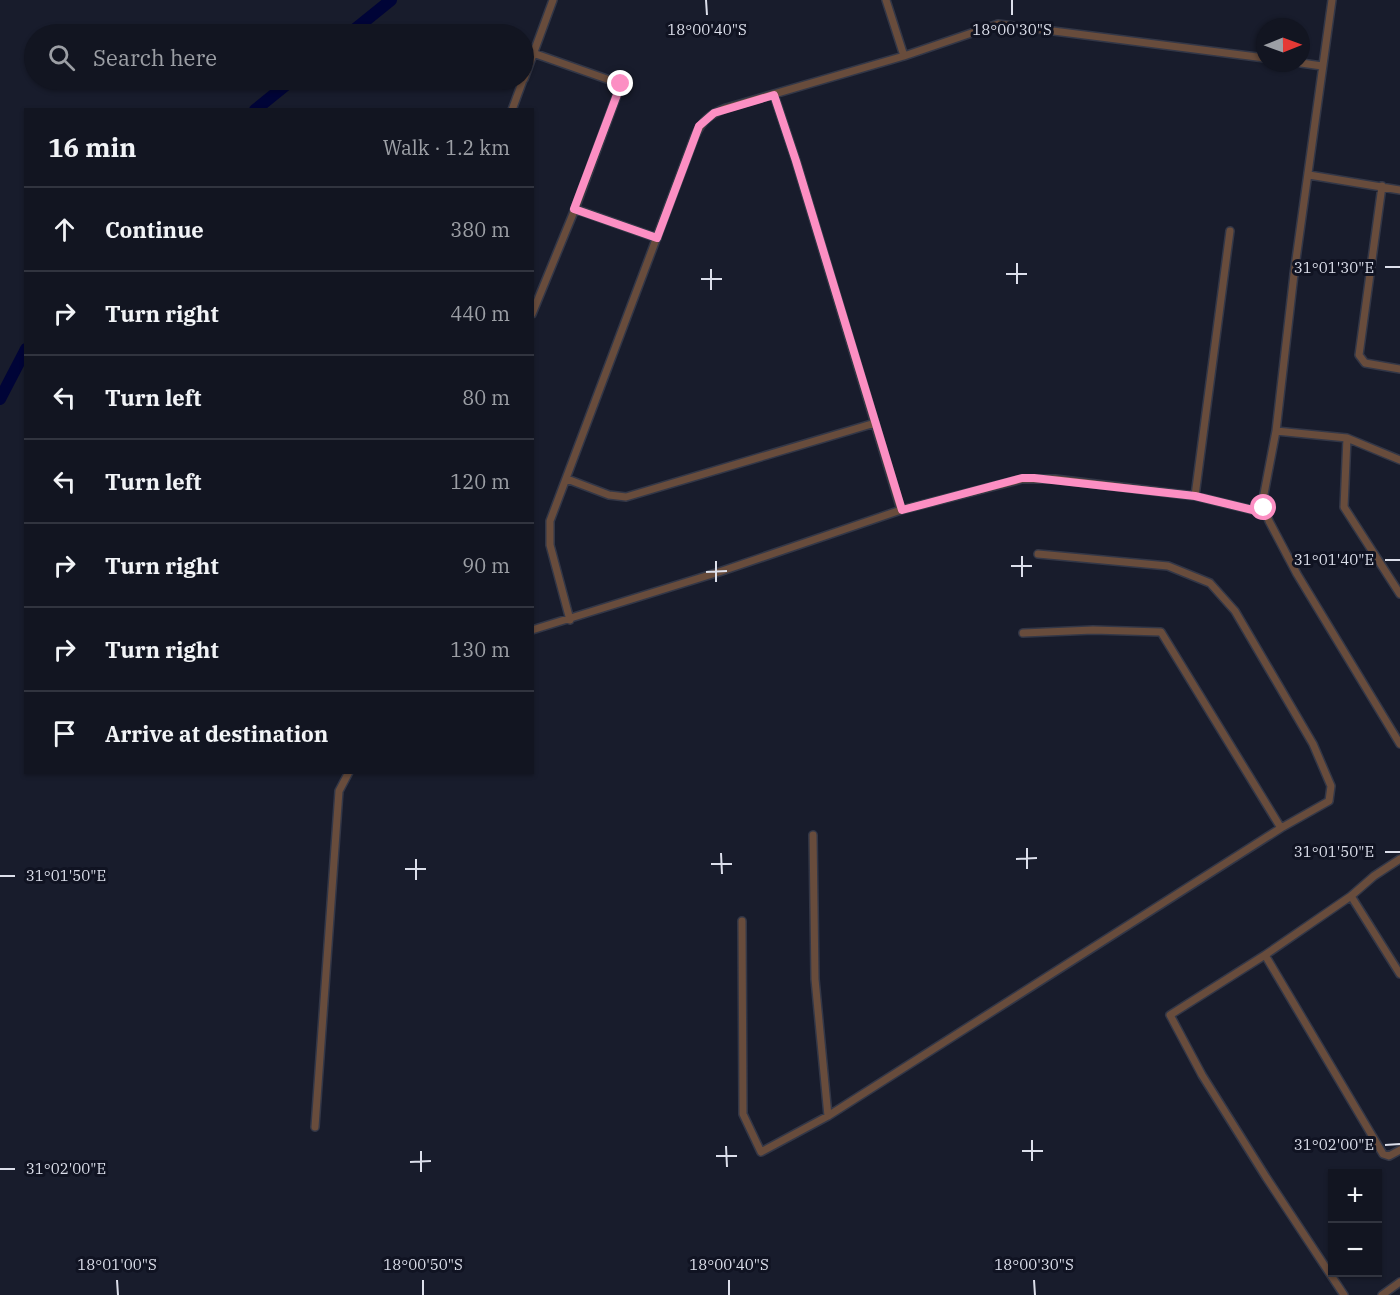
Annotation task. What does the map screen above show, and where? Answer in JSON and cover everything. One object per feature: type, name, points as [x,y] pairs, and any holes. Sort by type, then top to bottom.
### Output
[{"type":"street","points":[[534,50],[553,0]]},
{"type":"street","points":[[886,0],[904,56]]},
{"type":"street","points":[[1332,0],[1294,274],[1276,431],[1264,494],[1265,513],[1297,574],[1400,744]]},
{"type":"street","points":[[570,620],[549,537],[550,521],[699,126],[714,113],[904,56],[998,24],[1256,57]]},
{"type":"street","points":[[534,53],[621,84],[534,309]]},
{"type":"street","points":[[1310,64],[1322,66]]},
{"type":"street","points":[[513,108],[519,90]]},
{"type":"street","points":[[774,95],[902,510]]},
{"type":"street","points":[[1309,175],[1400,190]]},
{"type":"street","points":[[1382,186],[1359,355],[1365,363],[1400,369]]},
{"type":"street","points":[[574,209],[657,238]]},
{"type":"street","points":[[1195,496],[1230,231]]},
{"type":"street","points":[[567,479],[616,497],[636,495],[875,423]]},
{"type":"street","points":[[1276,431],[1347,438],[1400,460]]},
{"type":"street","points":[[1347,438],[1344,507],[1400,594]]},
{"type":"street","points":[[534,629],[719,572],[902,510],[1022,478],[1195,496],[1265,513]]},
{"type":"street","points":[[742,921],[742,1114],[761,1152],[828,1116],[1281,828],[1327,804],[1331,786],[1313,744],[1235,611],[1210,583],[1168,566],[1038,554]]},
{"type":"street","points":[[1023,633],[1093,630],[1161,632],[1281,828]]},
{"type":"street","points":[[315,1127],[339,791],[348,774]]},
{"type":"street","points":[[813,835],[815,979],[828,1116]]},
{"type":"street","points":[[1344,1295],[1213,1094],[1170,1015],[1265,955],[1400,859]]},
{"type":"street","points":[[1351,896],[1400,974]]},
{"type":"street","points":[[1265,955],[1383,1154],[1389,1156],[1400,1150]]},
{"type":"street","points":[[1382,1295],[1400,1282]]},
{"type":"waterway","points":[[361,24],[391,0]]},
{"type":"waterway","points":[[257,108],[280,90]]},
{"type":"waterway","points":[[0,399],[24,353]]},
{"type":"route","points":[[621,84],[574,209],[657,238],[699,126],[706,118],[726,108],[774,95],[902,510],[1022,478],[1055,479],[1195,496],[1265,513],[1264,508]]}]
